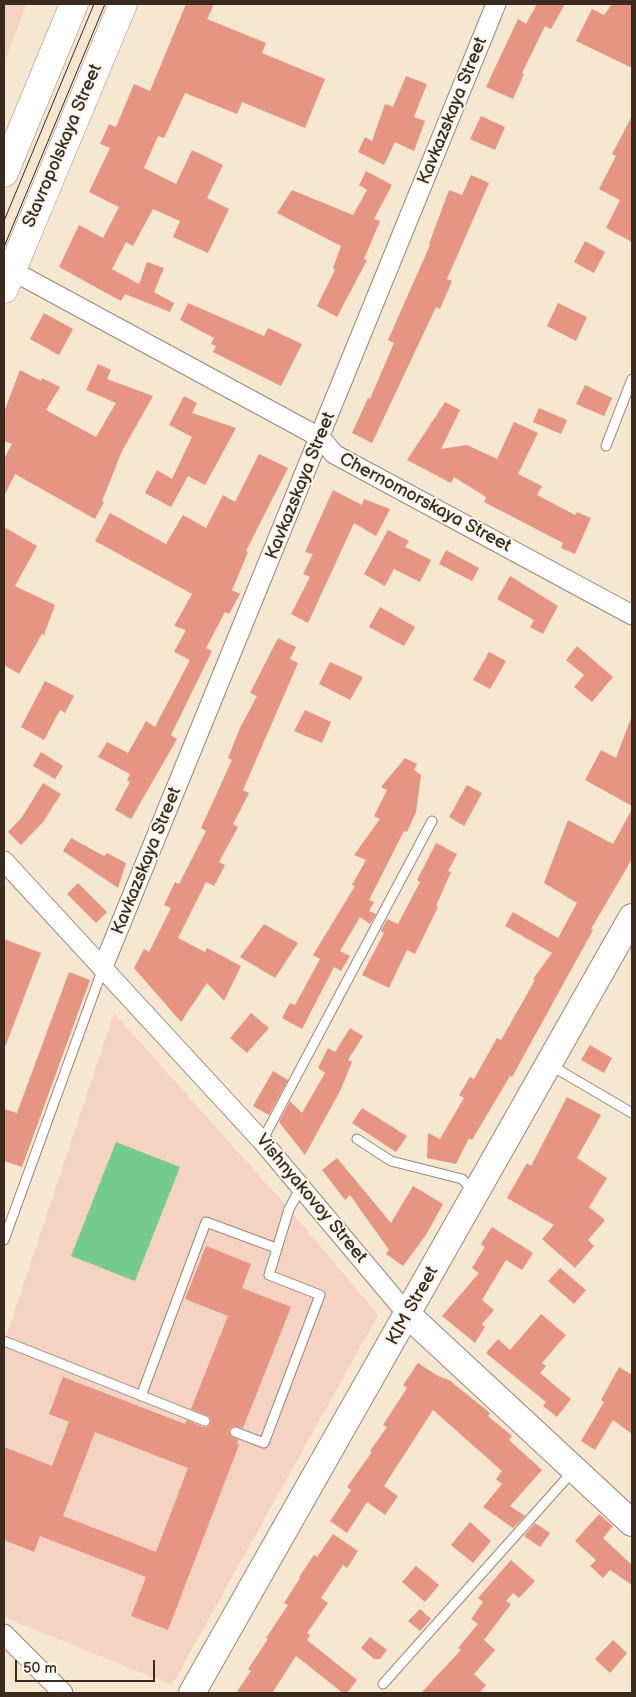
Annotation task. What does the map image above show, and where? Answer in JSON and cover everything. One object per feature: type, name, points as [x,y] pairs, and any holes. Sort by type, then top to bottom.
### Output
[{"type":"main road","points":[[4,173],[74,4]]},
{"type":"main road","name":"Stavropolskaya Street","points":[[7,280],[123,4]]},
{"type":"street","name":"Kavkazskaya Street","points":[[103,967],[321,438],[496,4]]},
{"type":"street","name":"Chernomorskaya Street","points":[[7,280],[321,438],[334,454],[632,616]]},
{"type":"street","name":"Vishnyakovoy Street","points":[[4,861],[262,1141],[408,1314],[632,1523]]},
{"type":"street","name":"KIM Street","points":[[192,1693],[549,1064],[629,929]]},
{"type":"street","points":[[4,1634],[64,1693]]},
{"type":"lane","points":[[606,446],[632,379]]},
{"type":"lane","points":[[262,1141],[432,821]]},
{"type":"lane","points":[[4,1240],[103,967]]},
{"type":"lane","points":[[549,1064],[632,1113]]},
{"type":"lane","points":[[357,1139],[391,1161],[462,1179],[476,1194]]},
{"type":"lane","points":[[236,1432],[264,1443],[320,1295],[268,1275],[289,1209],[301,1187]]},
{"type":"lane","points":[[141,1396],[206,1222],[276,1248]]},
{"type":"lane","points":[[4,1341],[205,1421]]},
{"type":"lane","points":[[384,1684],[575,1469]]},
{"type":"shaded area","points":[[4,4],[27,4],[4,63]]},
{"type":"shaded area","points":[[114,1013],[289,1209],[378,1315],[172,1685],[8,1619],[4,1615],[4,1343]]},
{"type":"green space","points":[[116,1142],[180,1167],[135,1281],[71,1256]]},
{"type":"building","points":[[186,4],[214,4],[207,19],[266,43],[262,53],[325,79],[305,128],[242,102],[237,114],[185,93],[164,138],[158,136],[144,168],[176,184],[192,150],[223,165],[207,198],[229,209],[208,253],[173,237],[180,221],[153,209],[133,246],[126,242],[112,269],[139,284],[147,262],[164,268],[154,292],[174,303],[170,312],[125,294],[121,301],[59,267],[79,225],[103,238],[119,207],[89,192],[110,148],[100,144],[109,124],[116,127],[134,84],[150,91]]},
{"type":"building","points":[[537,4],[565,4],[551,29],[545,26],[522,73],[524,74],[513,99],[486,87],[518,19],[526,24]]},
{"type":"building","points":[[612,4],[632,4],[632,68],[576,41],[592,9],[604,15]]},
{"type":"building","points":[[406,76],[427,84],[414,117],[425,121],[414,151],[395,142],[384,165],[358,152],[365,137],[372,141],[385,104],[393,107]]},
{"type":"building","points":[[481,116],[505,127],[495,150],[470,139]]},
{"type":"building","points":[[632,116],[632,242],[606,228],[620,200],[599,189],[616,156],[612,154]]},
{"type":"building","points":[[366,171],[392,185],[374,219],[380,221],[364,259],[367,260],[337,317],[317,306],[335,270],[333,268],[341,246],[277,213],[292,190],[353,215],[367,190],[359,185]]},
{"type":"building","points":[[471,175],[489,183],[447,279],[452,281],[440,309],[436,307],[372,443],[352,433],[368,398],[370,399],[394,343],[388,340],[430,245],[449,190],[462,195]]},
{"type":"building","points":[[585,241],[605,252],[594,273],[574,262]]},
{"type":"building","points":[[188,303],[264,336],[268,328],[302,344],[281,386],[213,352],[216,346],[211,344],[214,338],[180,320]]},
{"type":"building","points":[[558,303],[587,317],[576,341],[547,326]]},
{"type":"building","points":[[44,313],[73,329],[59,355],[30,339]]},
{"type":"building","points":[[98,364],[111,370],[107,379],[153,396],[122,451],[102,501],[104,502],[95,519],[15,474],[4,496],[4,459],[12,444],[4,441],[4,412],[20,370],[41,381],[42,378],[60,387],[46,410],[96,437],[116,403],[86,390]]},
{"type":"building","points":[[585,385],[612,398],[604,416],[576,404]]},
{"type":"building","points":[[184,396],[197,403],[192,413],[236,428],[205,485],[188,476],[171,507],[145,493],[157,470],[172,479],[192,437],[169,425]]},
{"type":"building","points":[[445,402],[460,410],[441,449],[467,445],[497,459],[514,422],[538,433],[518,474],[542,486],[537,495],[575,515],[577,512],[591,518],[575,554],[561,548],[563,543],[484,502],[486,497],[454,477],[451,483],[407,460]]},
{"type":"building","points":[[539,408],[567,420],[561,434],[533,422]]},
{"type":"building","points":[[259,454],[288,468],[246,551],[248,552],[232,590],[240,594],[229,614],[225,612],[206,648],[212,651],[171,735],[177,739],[131,819],[115,810],[130,782],[127,780],[130,774],[98,757],[107,742],[128,753],[146,721],[155,727],[190,660],[174,652],[186,630],[174,626],[192,594],[95,541],[110,513],[166,544],[183,515],[206,528],[223,495],[235,502]]},
{"type":"building","points":[[333,490],[362,505],[364,499],[390,509],[376,536],[354,523],[308,623],[291,614],[310,577],[303,574],[313,554],[305,552]]},
{"type":"building","points":[[4,527],[37,546],[15,586],[55,605],[44,635],[42,634],[19,674],[4,665]]},
{"type":"building","points":[[388,530],[409,541],[405,547],[431,560],[420,582],[394,569],[385,586],[364,574]]},
{"type":"building","points":[[446,550],[479,568],[472,581],[439,564]]},
{"type":"building","points":[[510,576],[558,606],[543,634],[530,627],[534,620],[497,599]]},
{"type":"building","points":[[380,607],[415,627],[404,646],[369,627]]},
{"type":"building","points":[[278,638],[296,647],[290,659],[298,663],[243,790],[249,793],[233,824],[238,827],[219,862],[225,865],[214,886],[206,882],[178,938],[205,952],[207,948],[241,966],[224,1001],[207,983],[181,1022],[134,968],[144,949],[149,952],[171,908],[164,905],[175,882],[179,884],[206,831],[201,828],[232,760],[228,758],[240,728],[257,696],[250,693]]},
{"type":"building","points":[[577,646],[613,677],[592,702],[574,687],[584,675],[566,660]]},
{"type":"building","points":[[489,652],[506,661],[490,689],[473,680]]},
{"type":"building","points":[[330,662],[363,677],[350,700],[319,684]]},
{"type":"building","points":[[45,681],[74,696],[65,713],[60,710],[44,740],[21,727]]},
{"type":"building","points":[[305,710],[331,722],[322,743],[294,731]]},
{"type":"building","points":[[631,718],[632,806],[585,780],[601,750],[616,758]]},
{"type":"building","points":[[41,752],[63,766],[55,779],[33,766]]},
{"type":"building","points":[[405,758],[417,764],[414,770],[421,775],[416,812],[407,832],[404,831],[369,900],[374,902],[369,911],[376,914],[370,924],[360,917],[340,951],[350,956],[341,971],[334,967],[302,1029],[282,1018],[290,1003],[295,1005],[320,959],[313,955],[355,886],[352,885],[366,860],[354,855],[380,819],[374,816],[387,790],[381,787]]},
{"type":"building","points":[[43,783],[61,794],[43,822],[21,845],[8,832],[22,817]]},
{"type":"building","points":[[467,785],[482,793],[464,826],[449,817]]},
{"type":"building","points":[[632,809],[632,859],[591,929],[593,930],[512,1077],[510,1076],[472,1140],[469,1138],[456,1164],[427,1158],[428,1133],[440,1139],[464,1098],[459,1095],[470,1077],[474,1079],[497,1038],[501,1040],[535,980],[533,979],[552,953],[505,926],[513,912],[558,938],[577,903],[544,883],[568,820],[613,844]]},
{"type":"building","points":[[71,838],[104,856],[107,853],[126,863],[118,888],[63,851]]},
{"type":"building","points":[[436,843],[457,854],[448,871],[451,872],[436,906],[438,907],[415,954],[407,950],[389,988],[362,975],[384,933],[381,931],[387,919],[398,924],[420,882],[417,880]]},
{"type":"building","points":[[78,883],[107,912],[96,923],[67,894]]},
{"type":"building","points":[[264,924],[298,943],[275,978],[240,957]]},
{"type":"building","points":[[4,939],[41,953],[5,1047],[4,1047]]},
{"type":"building","points":[[69,972],[90,980],[22,1167],[4,1161],[4,1109],[17,1113]]},
{"type":"building","points":[[251,1013],[269,1028],[247,1053],[230,1038]]},
{"type":"building","points":[[350,1028],[363,1036],[348,1060],[352,1062],[340,1091],[305,1155],[279,1122],[290,1101],[302,1113],[325,1073],[318,1068],[328,1048],[335,1052]]},
{"type":"building","points":[[590,1045],[612,1058],[604,1073],[581,1060]]},
{"type":"building","points":[[273,1071],[288,1080],[269,1115],[253,1106]]},
{"type":"building","points":[[567,1097],[601,1115],[577,1158],[607,1178],[589,1207],[605,1220],[588,1240],[594,1246],[575,1268],[542,1239],[554,1225],[507,1198],[527,1163],[531,1166]]},
{"type":"building","points":[[362,1108],[407,1136],[396,1152],[352,1123]]},
{"type":"building","points":[[337,1158],[391,1223],[413,1186],[443,1204],[426,1235],[403,1266],[386,1254],[389,1250],[350,1195],[345,1200],[322,1170]]},
{"type":"building","points":[[492,1227],[533,1253],[522,1270],[506,1260],[482,1300],[494,1310],[482,1324],[485,1327],[475,1343],[442,1316],[479,1273],[472,1268],[485,1247],[481,1244]]},
{"type":"building","points":[[206,1246],[251,1264],[242,1288],[291,1307],[243,1428],[234,1426],[229,1429],[230,1436],[238,1440],[237,1444],[239,1445],[168,1630],[131,1616],[146,1577],[40,1536],[34,1552],[4,1540],[4,1447],[52,1466],[69,1422],[49,1414],[63,1377],[185,1424],[187,1420],[203,1427],[209,1426],[210,1417],[191,1409],[228,1316],[185,1299]],"holes":[[[95,1432],[188,1468],[156,1552],[63,1516]]]},
{"type":"building","points":[[560,1268],[586,1290],[574,1304],[548,1281]]},
{"type":"building","points":[[541,1314],[566,1335],[542,1363],[546,1366],[540,1373],[571,1399],[557,1417],[543,1406],[546,1402],[486,1353],[498,1339],[510,1350]]},
{"type":"building","points":[[418,1363],[438,1376],[449,1380],[490,1413],[488,1416],[512,1436],[509,1440],[542,1470],[510,1506],[525,1516],[513,1528],[483,1507],[502,1484],[496,1479],[502,1471],[433,1410],[384,1486],[398,1496],[385,1515],[367,1502],[347,1533],[330,1521],[351,1490],[347,1487],[387,1427],[383,1425],[407,1388],[403,1385]]},
{"type":"building","points":[[619,1367],[632,1375],[632,1434],[613,1420],[595,1450],[581,1441],[604,1402],[601,1400]]},
{"type":"building","points":[[599,1514],[613,1526],[603,1538],[632,1565],[632,1585],[610,1570],[603,1578],[590,1566],[596,1560],[575,1541]]},
{"type":"building","points":[[470,1522],[491,1541],[473,1563],[451,1545]]},
{"type":"building","points":[[535,1523],[550,1533],[540,1547],[524,1536]]},
{"type":"building","points":[[333,1534],[358,1551],[347,1568],[343,1565],[321,1598],[328,1603],[307,1633],[310,1635],[307,1640],[357,1680],[347,1693],[343,1693],[296,1656],[272,1693],[236,1693],[251,1671],[248,1669],[268,1639],[266,1638],[288,1605],[284,1603],[299,1577],[314,1555],[317,1557]]},
{"type":"building","points":[[511,1560],[535,1581],[519,1598],[513,1593],[506,1601],[511,1604],[484,1640],[495,1650],[474,1674],[486,1685],[479,1693],[421,1693],[461,1650],[458,1648],[478,1624],[471,1619],[483,1602],[478,1598]]},
{"type":"building","points":[[416,1566],[439,1585],[425,1602],[402,1582]]},
{"type":"building","points":[[420,1609],[431,1619],[420,1631],[408,1621]]},
{"type":"building","points":[[370,1637],[387,1650],[380,1659],[374,1659],[361,1648]]},
{"type":"building","points":[[613,1640],[627,1653],[610,1673],[595,1659]]},
{"type":"tram line","points":[[4,221],[94,4]]},
{"type":"tram line","points":[[4,247],[105,4]]}]
